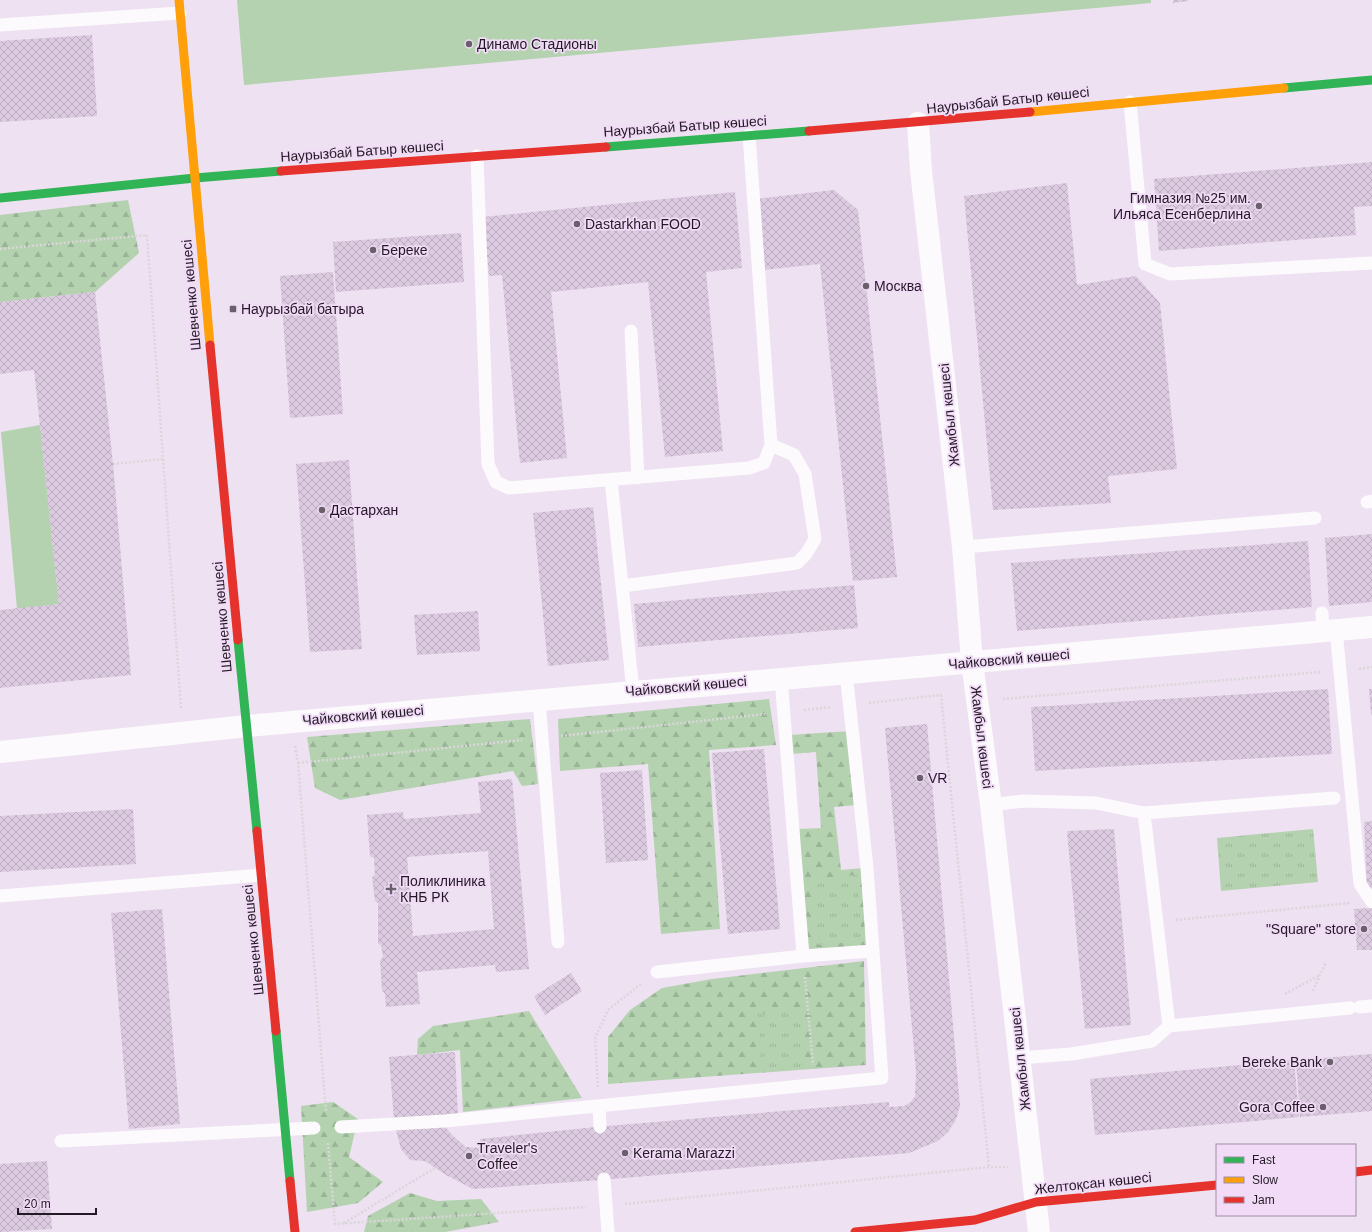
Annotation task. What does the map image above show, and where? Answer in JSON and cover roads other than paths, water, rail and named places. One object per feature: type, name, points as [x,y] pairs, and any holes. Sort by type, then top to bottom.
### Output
[{"type":"main road","name":"Шевченко көшесі","points":[[179,0],[246,726],[295,1232]]},
{"type":"main road","name":"Наурызбай Батыр көшесі","points":[[0,198],[195,178],[918,123],[1372,80]]},
{"type":"main road","points":[[1356,1172],[1372,1170]]},
{"type":"main road","name":"Желтоқсан көшесі","points":[[855,1232],[975,1220],[1036,1202],[1216,1185]]},
{"type":"street","name":"Жамбыл көшесі","points":[[918,123],[921,170],[963,547],[972,662],[991,805],[1039,1232]]},
{"type":"street","name":"Чайковский көшесі","points":[[0,752],[181,732],[972,662],[1327,624],[1372,627]]},
{"type":"lane","points":[[0,25],[180,13]]},
{"type":"lane","points":[[1130,102],[1146,264],[1170,274],[1372,263]]},
{"type":"lane","points":[[477,156],[488,464],[496,482],[509,488],[749,468],[764,463],[771,445],[749,135]]},
{"type":"lane","points":[[631,330],[638,478]]},
{"type":"lane","points":[[622,586],[797,563],[806,554],[814,539],[805,474],[794,455],[771,445]]},
{"type":"lane","points":[[611,480],[633,691]]},
{"type":"lane","points":[[963,547],[1315,518]]},
{"type":"lane","points":[[1327,624],[1340,670],[1360,884],[1371,902]]},
{"type":"lane","points":[[341,1127],[445,1122],[882,1078],[867,868],[846,672]]},
{"type":"lane","points":[[781,678],[803,956]]},
{"type":"lane","points":[[539,700],[558,942]]},
{"type":"lane","points":[[991,805],[1023,801],[1096,803],[1144,813],[1334,798]]},
{"type":"lane","points":[[1144,813],[1169,1026]]},
{"type":"lane","points":[[0,896],[261,875]]},
{"type":"lane","points":[[657,972],[803,956],[872,951]]},
{"type":"lane","points":[[1020,1058],[1071,1054],[1152,1041],[1169,1026],[1360,1007]]},
{"type":"lane","points":[[599,1106],[600,1127]]},
{"type":"lane","points":[[61,1141],[314,1128]]},
{"type":"lane","points":[[604,1179],[608,1232]]},
{"type":"place","name":"Динамо Стадионы","points":[[469,44]]},
{"type":"place","name":"Гимназия №25 им. Ильяса Есенберлина","points":[[1259,206]]},
{"type":"place","name":"Dastarkhan FOOD","points":[[577,224]]},
{"type":"place","name":"Береке","points":[[373,250]]},
{"type":"place","name":"Москва","points":[[866,286]]},
{"type":"place","name":"Наурызбай батыра","points":[[233,309]]},
{"type":"place","name":"Дастархан","points":[[322,510]]},
{"type":"place","name":"VR","points":[[920,778]]},
{"type":"place","name":"Поликлиника КНБ РК","points":[[391,889]]},
{"type":"place","name":"\"Square\" store","points":[[1364,929]]},
{"type":"place","name":"Bereke Bank","points":[[1330,1062]]},
{"type":"place","name":"Gora Coffee","points":[[1323,1107]]},
{"type":"place","name":"Kerama Marazzi","points":[[625,1153]]},
{"type":"place","name":"Traveler's Coffee","points":[[469,1156]]}]
